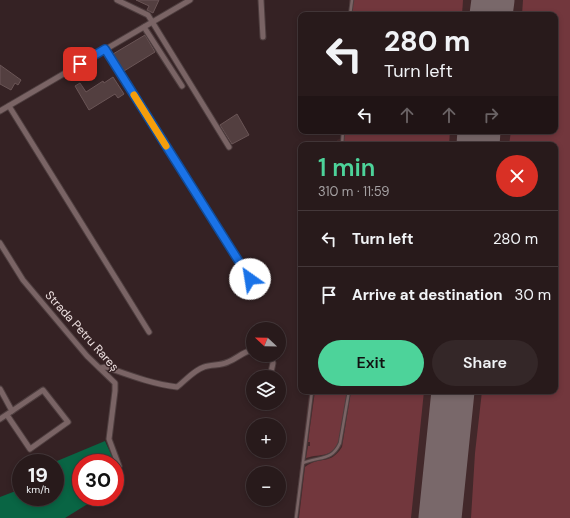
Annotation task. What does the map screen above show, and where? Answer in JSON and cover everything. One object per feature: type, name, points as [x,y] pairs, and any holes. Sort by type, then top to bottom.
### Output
[{"type":"street","points":[[117,0],[148,16],[230,147]]},
{"type":"street","points":[[0,112],[190,0]]},
{"type":"street","points":[[261,0],[263,36]]},
{"type":"street","points":[[144,27],[182,86]]},
{"type":"street","points":[[105,49],[250,279]]},
{"type":"street","points":[[9,106],[149,332]]},
{"type":"street","name":"Strada Petru Rareș","points":[[0,242],[23,280],[87,356],[115,383],[109,439],[115,454]]},
{"type":"street","points":[[100,368],[106,367],[161,385],[177,387],[200,368],[220,365],[246,351]]},
{"type":"street","points":[[0,389],[10,405],[9,413],[30,449],[68,422],[43,390],[9,413],[0,419]]},
{"type":"lane","points":[[350,12],[352,0]]},
{"type":"lane","points":[[296,518],[312,394]]},
{"type":"lane","points":[[303,463],[317,458],[331,456],[337,450],[340,443],[348,394]]},
{"type":"shaded area","points":[[349,0],[570,0],[570,518],[294,518],[309,394],[558,394],[558,142],[337,142],[337,140],[341,138],[341,134],[558,134],[558,12],[349,12]]},
{"type":"shaded area","points":[[353,0],[463,0],[462,12],[352,12]]},
{"type":"shaded area","points":[[523,0],[570,0],[570,518],[471,518],[475,453],[482,394],[558,394],[558,142],[509,142],[511,134],[558,134],[558,12],[522,12]]},
{"type":"shaded area","points":[[344,134],[450,134],[449,142],[343,142]]},
{"type":"shaded area","points":[[315,394],[347,394],[340,440],[334,450],[330,453],[306,458],[308,446],[310,446],[310,442],[308,442]]},
{"type":"shaded area","points":[[351,394],[424,394],[411,518],[299,518],[305,467],[316,461],[329,459],[338,453],[342,447]]},
{"type":"shaded area","points":[[105,441],[111,454],[74,454]]},
{"type":"shaded area","points":[[72,455],[72,506],[84,506],[65,518],[0,518],[0,497],[12,492],[12,506],[64,506],[64,458]]},
{"type":"building","points":[[136,0],[159,0],[153,13],[147,10],[149,6]]},
{"type":"building","points":[[145,35],[155,52],[124,71],[113,54]]},
{"type":"building","points":[[0,65],[21,80],[18,85],[15,83],[11,90],[0,84]]},
{"type":"building","points":[[113,77],[124,94],[118,98],[115,94],[89,110],[75,86],[80,83],[86,92],[103,81],[104,83]]},
{"type":"building","points":[[237,114],[249,135],[232,144],[220,125]]},
{"type":"runway","points":[[491,12],[493,0]]},
{"type":"runway","points":[[478,142],[479,134]]},
{"type":"runway","points":[[440,518],[453,394]]},
{"type":"slow traffic","points":[[134,95],[166,146]]},
{"type":"route","points":[[80,64],[105,49],[250,279]]}]
